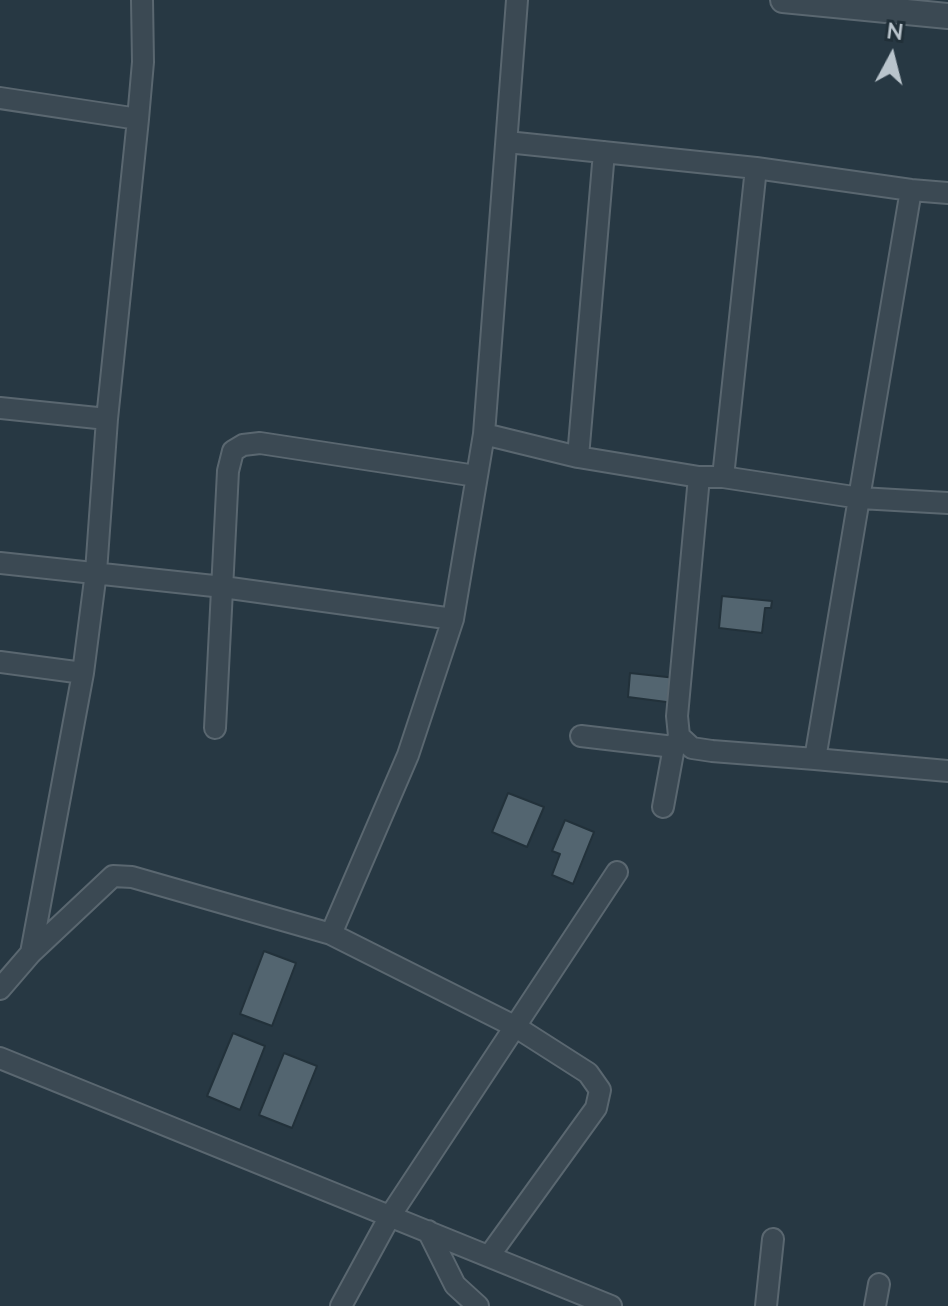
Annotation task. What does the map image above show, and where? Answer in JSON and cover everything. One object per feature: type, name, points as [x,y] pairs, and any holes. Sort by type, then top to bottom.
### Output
[{"type":"street","points":[[31,953],[83,673],[96,572],[107,419],[143,62],[142,0]]},
{"type":"street","points":[[331,934],[408,755],[453,619],[484,434],[517,0]]},
{"type":"street","points":[[783,0],[915,6],[948,16]]},
{"type":"street","points":[[0,98],[138,119]]},
{"type":"street","points":[[507,142],[756,168],[948,193]]},
{"type":"street","points":[[578,457],[604,152]]},
{"type":"street","points":[[723,477],[756,168]]},
{"type":"street","points":[[815,759],[911,190]]},
{"type":"street","points":[[0,408],[107,419]]},
{"type":"street","points":[[484,434],[578,457],[699,477],[723,477],[860,498],[948,503]]},
{"type":"street","points":[[215,728],[228,471],[233,451],[243,445],[260,443],[476,476]]},
{"type":"street","points":[[663,807],[676,741],[699,477]]},
{"type":"street","points":[[0,563],[223,587],[453,619]]},
{"type":"street","points":[[0,662],[83,673]]},
{"type":"street","points":[[581,736],[676,741],[692,748],[712,751],[948,771]]},
{"type":"street","points":[[341,1306],[390,1216],[617,872]]},
{"type":"street","points":[[0,989],[31,953],[104,882],[122,875],[331,934],[516,1027],[588,1073],[600,1090],[596,1108],[489,1256]]},
{"type":"street","points":[[0,1058],[611,1306]]},
{"type":"street","points":[[428,1231],[455,1285],[478,1306]]},
{"type":"street","points":[[766,1306],[773,1239]]},
{"type":"street","points":[[875,1306],[879,1284]]},
{"type":"building","points":[[722,596],[772,601],[771,608],[765,608],[762,633],[719,628]]},
{"type":"building","points":[[630,673],[676,678],[674,703],[628,697]]},
{"type":"building","points":[[508,793],[544,807],[527,847],[492,832]]},
{"type":"building","points":[[565,820],[594,832],[573,884],[552,875],[560,854],[552,851]]},
{"type":"building","points":[[264,951],[296,963],[272,1026],[240,1014]]},
{"type":"building","points":[[233,1033],[265,1046],[240,1110],[207,1096]]},
{"type":"building","points":[[284,1053],[317,1066],[292,1128],[259,1115]]}]
